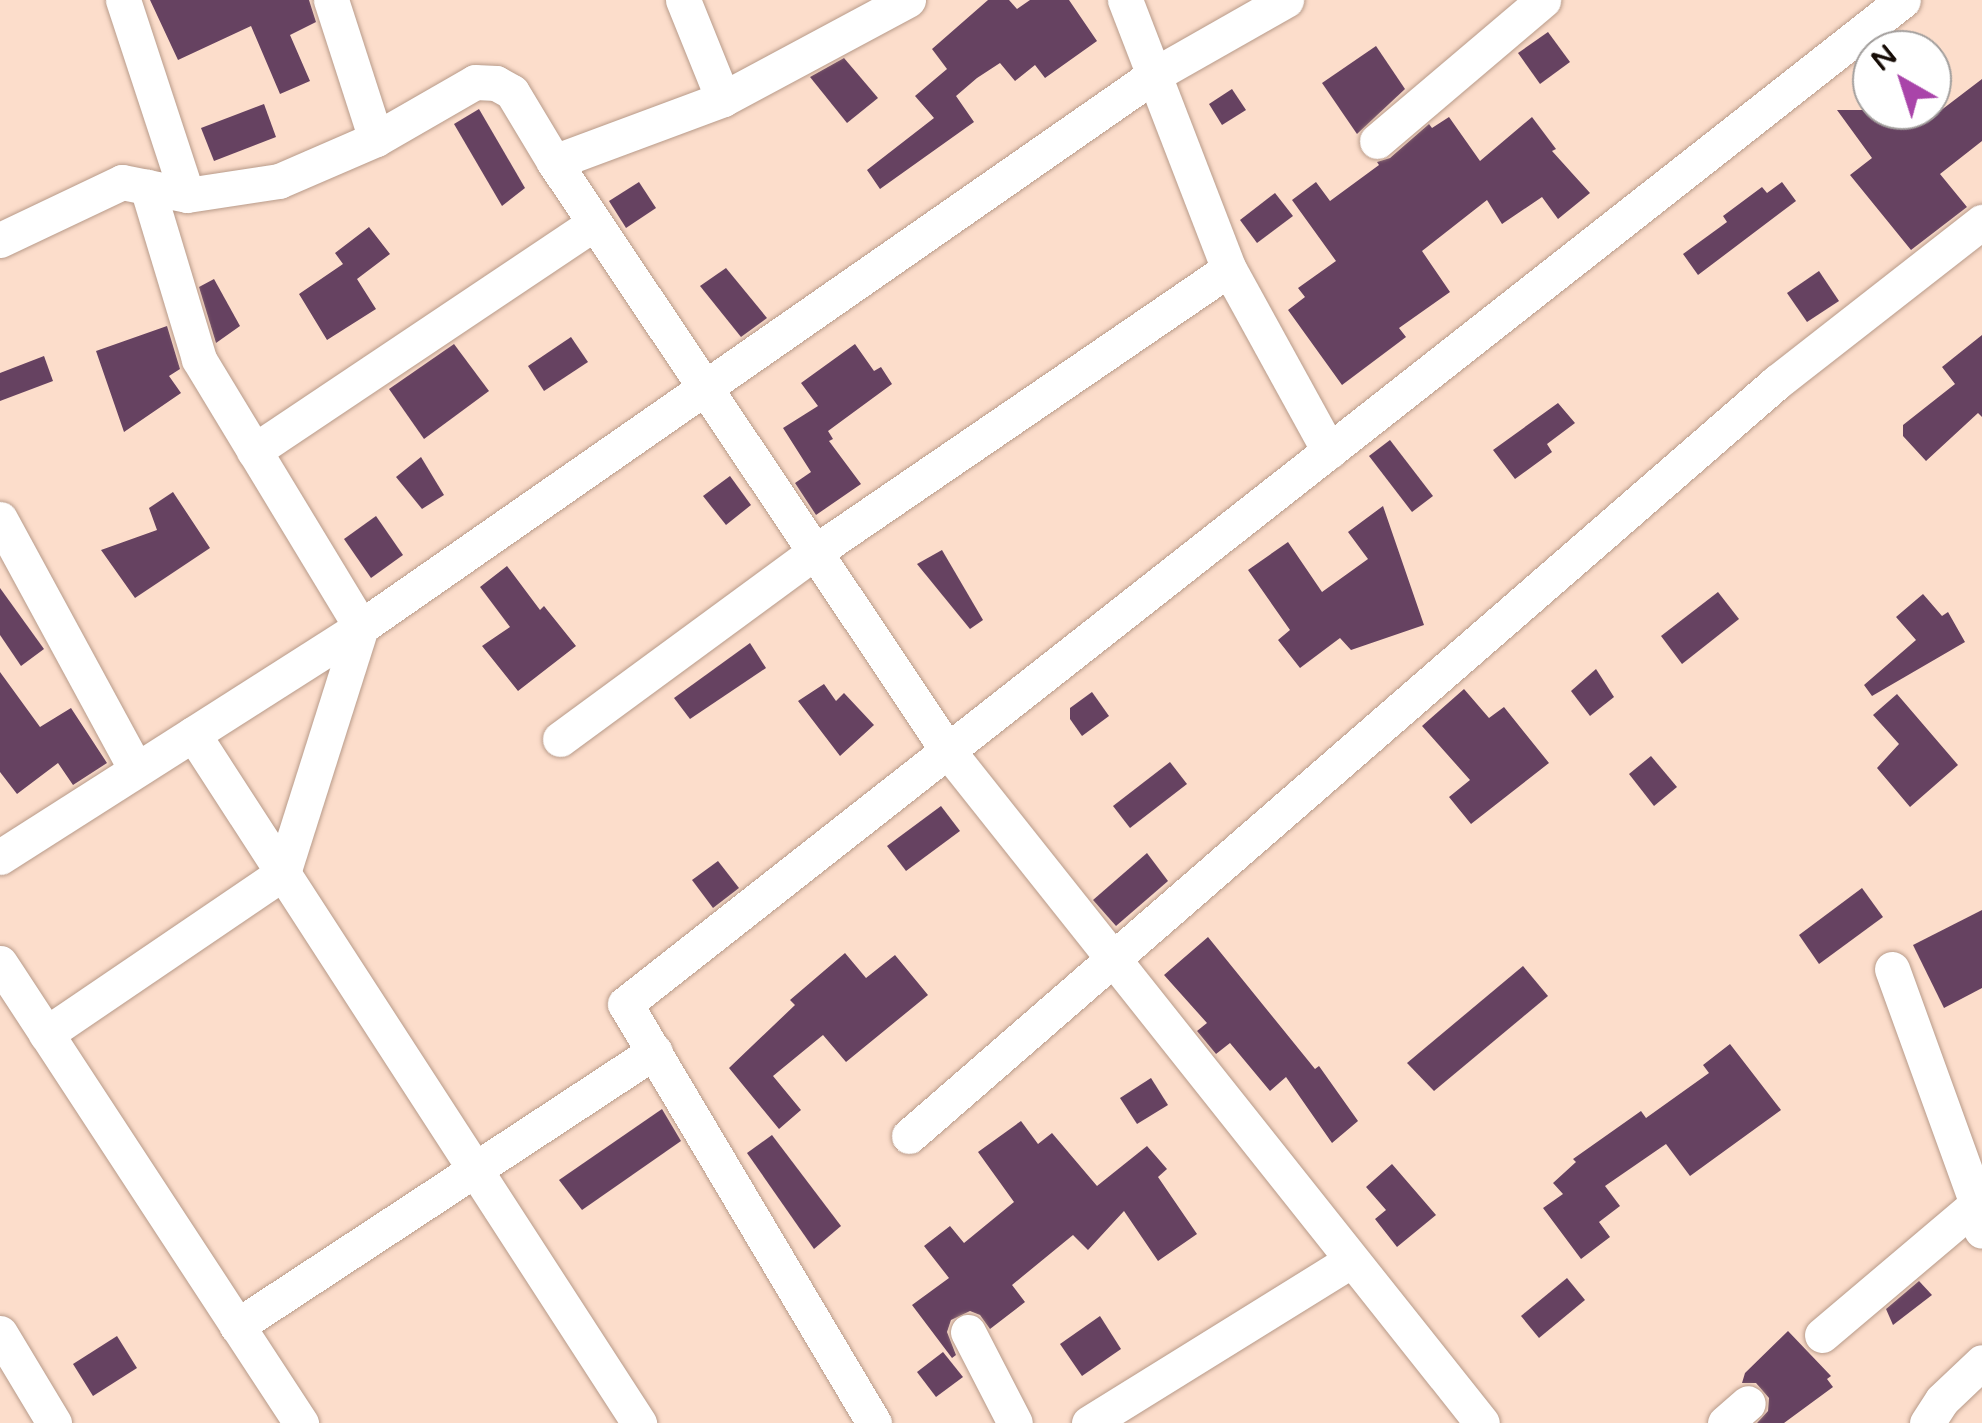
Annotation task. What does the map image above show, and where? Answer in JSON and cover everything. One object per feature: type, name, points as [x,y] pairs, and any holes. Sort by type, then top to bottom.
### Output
[{"type":"street","points":[[124,0],[187,195]]},
{"type":"street","points":[[332,0],[376,139]]},
{"type":"street","points":[[683,0],[724,99]]},
{"type":"street","points":[[554,162],[724,99],[908,0]]},
{"type":"street","points":[[1125,0],[1229,270],[1329,451]]},
{"type":"street","points":[[0,858],[361,628],[1154,75],[1286,0]]},
{"type":"street","points":[[1377,142],[1543,0]]},
{"type":"street","points":[[874,1423],[625,1004],[1329,451],[1883,6]]},
{"type":"street","points":[[0,240],[122,182],[187,195],[278,181],[376,139],[475,82],[496,82],[512,92],[554,162],[948,751],[1482,1423]]},
{"type":"street","points":[[46,1034],[283,874],[361,628],[199,359],[148,187]]},
{"type":"street","points":[[254,450],[594,222]]},
{"type":"street","points":[[910,1136],[1777,382],[1982,222]]},
{"type":"street","points":[[560,739],[815,552],[1229,270]]},
{"type":"street","points":[[0,519],[136,770]]},
{"type":"street","points":[[193,734],[639,1423]]},
{"type":"street","points":[[0,963],[300,1423]]},
{"type":"street","points":[[1822,1334],[1979,1218],[1892,969]]},
{"type":"street","points":[[237,1326],[655,1051]]},
{"type":"street","points":[[1089,1423],[1352,1260]]},
{"type":"street","points":[[968,1332],[1015,1423]]},
{"type":"street","points":[[0,1333],[54,1423]]},
{"type":"street","points":[[1927,1423],[1942,1400],[1982,1362]]},
{"type":"building","points":[[150,0],[309,0],[316,22],[290,35],[310,81],[280,94],[251,26],[178,60]]},
{"type":"building","points":[[988,0],[1009,0],[1017,9],[1030,0],[1069,0],[1097,41],[1045,78],[1035,65],[1015,81],[1000,63],[977,78],[956,96],[974,122],[880,189],[867,170],[934,118],[915,96],[947,69],[932,49]]},
{"type":"building","points":[[1548,32],[1570,62],[1540,84],[1518,53]]},
{"type":"building","points":[[1376,46],[1405,89],[1357,134],[1322,83]]},
{"type":"building","points":[[844,58],[878,98],[847,123],[810,77]]},
{"type":"building","points":[[1982,79],[1982,141],[1940,174],[1967,207],[1911,250],[1850,175],[1872,158],[1837,110],[1852,110],[1852,130],[1952,130],[1952,102]]},
{"type":"building","points":[[1232,89],[1246,110],[1222,125],[1209,104]]},
{"type":"building","points":[[264,104],[276,137],[214,161],[201,128]]},
{"type":"building","points":[[479,109],[525,188],[502,206],[454,124]]},
{"type":"building","points":[[1449,117],[1480,161],[1532,117],[1556,149],[1552,151],[1590,193],[1558,219],[1542,197],[1502,224],[1487,200],[1422,251],[1450,292],[1399,328],[1406,337],[1342,385],[1288,310],[1305,297],[1298,288],[1336,261],[1292,200],[1316,182],[1330,201],[1429,124],[1432,128]]},
{"type":"building","points":[[639,182],[656,208],[626,228],[609,201]]},
{"type":"building","points":[[1782,182],[1796,201],[1698,275],[1683,254],[1727,222],[1723,216],[1762,187],[1767,193]]},
{"type":"building","points":[[1275,193],[1293,216],[1257,243],[1240,220]]},
{"type":"building","points":[[369,227],[390,254],[357,279],[376,309],[327,340],[299,294],[343,264],[335,253]]},
{"type":"building","points":[[726,268],[767,318],[741,337],[700,286]]},
{"type":"building","points":[[1819,271],[1839,301],[1807,322],[1787,293]]},
{"type":"building","points":[[214,279],[240,326],[216,343],[199,287]]},
{"type":"building","points":[[167,326],[180,369],[169,376],[181,393],[124,432],[96,351]]},
{"type":"building","points":[[1982,335],[1982,417],[1978,413],[1926,461],[1903,436],[1903,425],[1955,384],[1942,367]]},
{"type":"building","points":[[571,337],[588,362],[544,391],[528,366]]},
{"type":"building","points":[[454,344],[489,391],[424,439],[389,389]]},
{"type":"building","points":[[855,344],[874,371],[881,367],[892,384],[828,431],[833,439],[829,441],[861,484],[816,515],[795,483],[811,472],[783,428],[818,406],[801,383]]},
{"type":"building","points":[[44,356],[53,381],[0,401],[0,373]]},
{"type":"building","points":[[1558,403],[1575,423],[1547,444],[1552,452],[1515,479],[1493,450]]},
{"type":"building","points":[[1390,440],[1433,496],[1412,512],[1369,456]]},
{"type":"building","points":[[421,457],[444,495],[422,509],[396,477]]},
{"type":"building","points":[[730,476],[751,505],[726,525],[703,496]]},
{"type":"building","points":[[173,492],[210,548],[135,598],[101,550],[157,530],[149,508]]},
{"type":"building","points":[[1383,506],[1424,625],[1351,650],[1340,638],[1300,668],[1278,640],[1290,630],[1248,570],[1288,542],[1322,592],[1368,559],[1348,532]]},
{"type":"building","points":[[376,516],[403,555],[371,578],[344,539]]},
{"type":"building","points":[[942,550],[983,620],[970,629],[917,564]]},
{"type":"building","points":[[507,566],[540,610],[544,606],[576,646],[518,691],[482,646],[510,627],[480,587]]},
{"type":"building","points":[[0,588],[44,649],[21,666],[0,635]]},
{"type":"building","points":[[1718,592],[1739,619],[1682,664],[1661,636]]},
{"type":"building","points":[[1923,594],[1942,616],[1948,612],[1965,642],[1872,696],[1864,685],[1916,640],[1896,617]]},
{"type":"building","points":[[750,643],[766,668],[690,719],[674,698]]},
{"type":"building","points":[[1596,669],[1614,697],[1590,716],[1571,691]]},
{"type":"building","points":[[0,672],[40,727],[71,708],[107,763],[73,785],[58,763],[17,794],[0,772]]},
{"type":"building","points":[[824,684],[836,701],[844,693],[874,725],[840,756],[798,701]]},
{"type":"building","points":[[1464,689],[1489,718],[1504,707],[1549,763],[1471,824],[1449,797],[1470,780],[1422,726]]},
{"type":"building","points":[[1092,692],[1109,716],[1082,736],[1070,719],[1070,708]]},
{"type":"building","points":[[1897,694],[1958,765],[1910,807],[1877,768],[1899,744],[1873,715]]},
{"type":"building","points":[[1651,756],[1677,787],[1654,806],[1629,774]]},
{"type":"building","points":[[1170,762],[1187,784],[1130,828],[1113,806]]},
{"type":"building","points":[[941,806],[960,831],[906,871],[887,846]]},
{"type":"building","points":[[1147,853],[1168,881],[1116,926],[1093,900]]},
{"type":"building","points":[[718,861],[739,888],[713,908],[692,880]]},
{"type":"building","points":[[1862,888],[1883,917],[1819,964],[1799,935]]},
{"type":"building","points":[[1982,910],[1982,988],[1944,1008],[1913,945]]},
{"type":"building","points":[[1208,937],[1315,1069],[1319,1066],[1358,1121],[1332,1143],[1286,1077],[1270,1091],[1230,1043],[1216,1054],[1197,1031],[1207,1023],[1164,975]]},
{"type":"building","points":[[845,953],[866,978],[895,955],[928,995],[846,1062],[823,1035],[773,1076],[801,1110],[779,1129],[729,1068],[795,1005],[790,1000]]},
{"type":"building","points":[[1523,966],[1548,996],[1434,1091],[1407,1063]]},
{"type":"building","points":[[1730,1044],[1781,1110],[1690,1176],[1666,1144],[1605,1186],[1620,1206],[1599,1222],[1610,1237],[1581,1259],[1543,1208],[1563,1194],[1553,1183],[1576,1162],[1573,1159],[1641,1111],[1646,1118],[1709,1073],[1703,1065]]},
{"type":"building","points":[[1151,1078],[1168,1105],[1137,1124],[1120,1098]]},
{"type":"building","points":[[662,1109],[681,1141],[582,1210],[559,1180]]},
{"type":"building","points":[[1021,1121],[1038,1144],[1052,1133],[1097,1186],[1147,1146],[1167,1169],[1158,1177],[1197,1234],[1158,1261],[1124,1211],[1088,1250],[1073,1235],[1012,1285],[1025,1302],[990,1329],[980,1315],[970,1311],[951,1320],[947,1332],[956,1355],[952,1358],[912,1305],[949,1278],[924,1246],[950,1226],[964,1243],[1014,1202],[978,1152]]},
{"type":"building","points":[[772,1135],[841,1226],[814,1249],[747,1153]]},
{"type":"building","points":[[1392,1164],[1436,1215],[1397,1247],[1375,1219],[1386,1210],[1366,1187]]},
{"type":"building","points":[[1567,1278],[1585,1300],[1539,1338],[1521,1316]]},
{"type":"building","points":[[1919,1281],[1932,1295],[1893,1325],[1886,1309]]},
{"type":"building","points":[[1100,1316],[1121,1349],[1082,1376],[1060,1344]]},
{"type":"building","points":[[1788,1331],[1831,1376],[1827,1379],[1833,1387],[1784,1423],[1757,1423],[1768,1411],[1769,1398],[1756,1383],[1742,1383],[1745,1373]]},
{"type":"building","points":[[117,1336],[137,1368],[93,1396],[73,1364]]},
{"type":"building","points":[[943,1352],[963,1377],[936,1397],[917,1372]]}]
